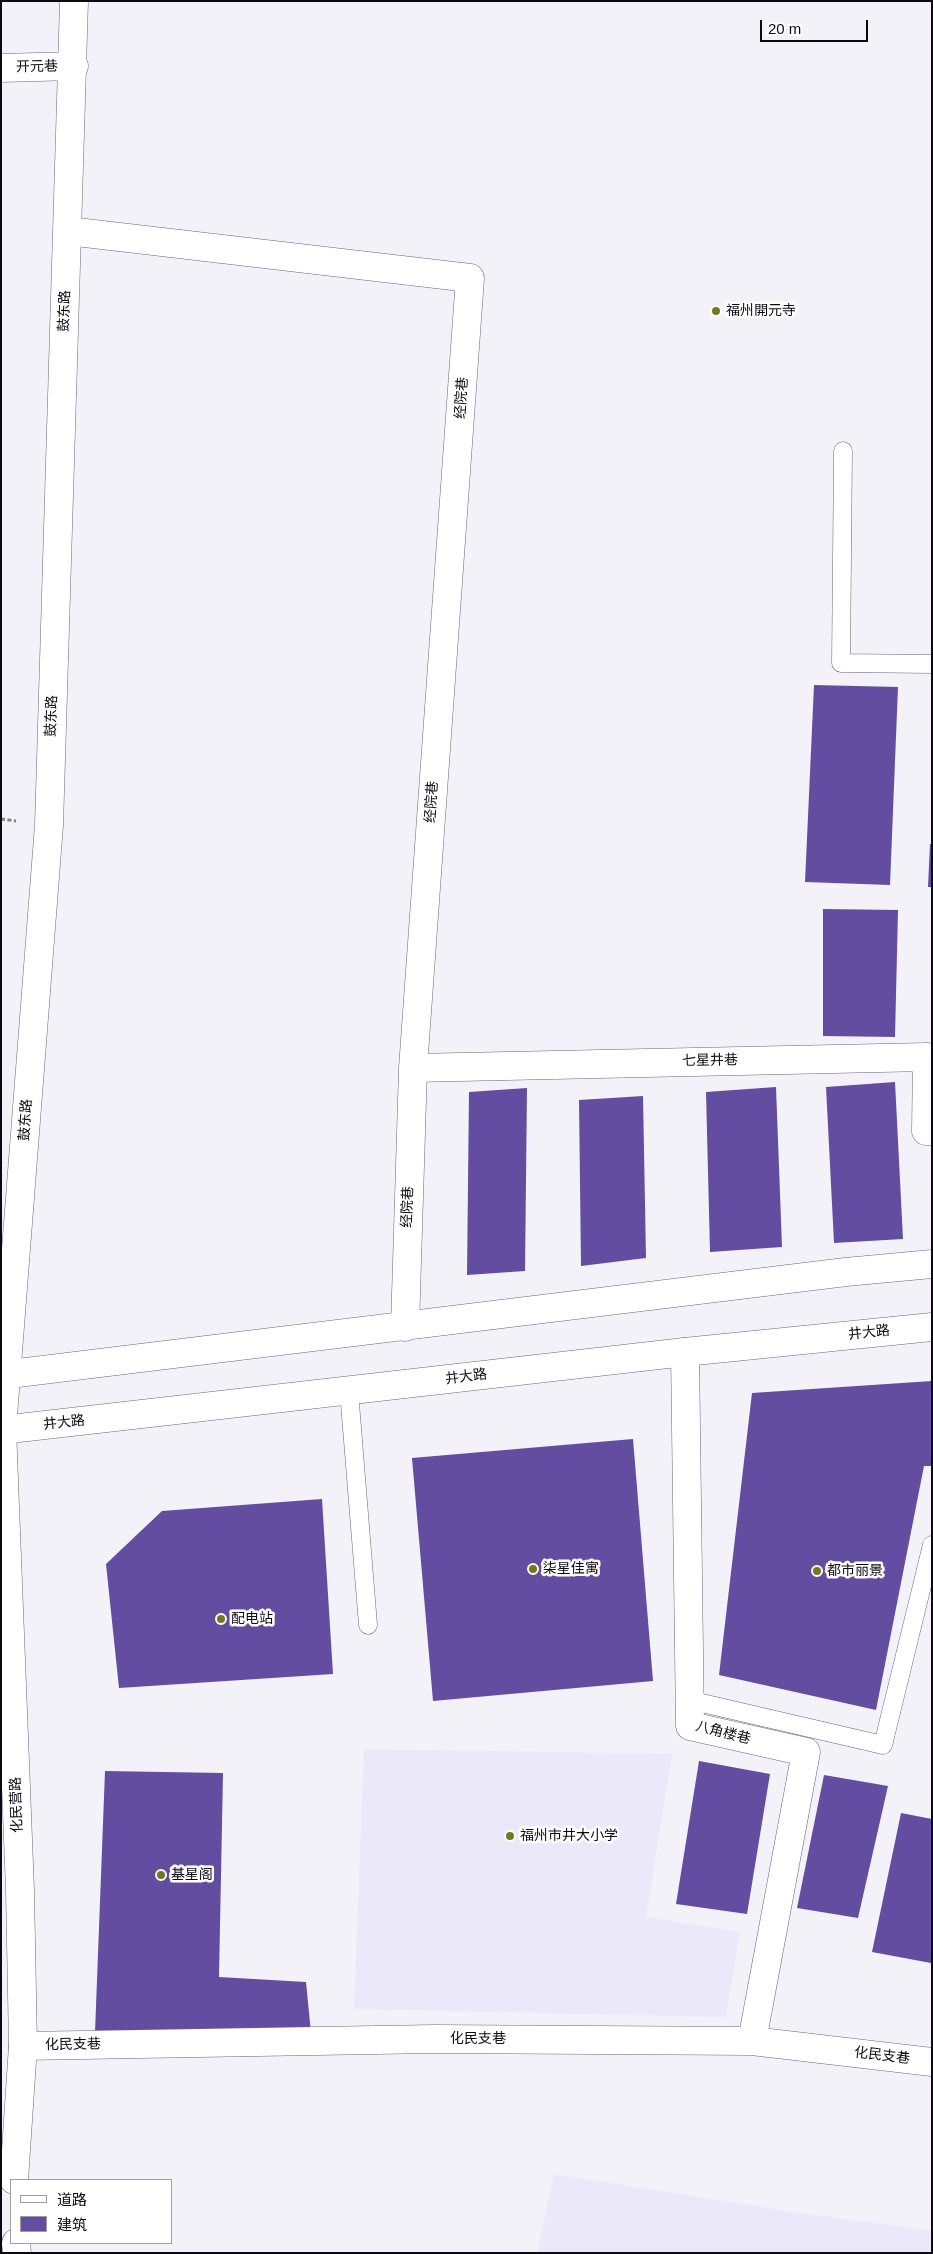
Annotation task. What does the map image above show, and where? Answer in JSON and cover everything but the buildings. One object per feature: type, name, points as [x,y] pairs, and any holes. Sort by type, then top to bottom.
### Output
[{"type":"street","name":"鼓东路","points":[[2,1430],[4,1374],[49,825],[74,66],[74,1]]},
{"type":"street","name":"开元巷","points":[[1,68],[74,66]]},
{"type":"street","name":"经院巷","points":[[68,231],[470,278],[413,1068],[404,1327]]},
{"type":"street","name":"七星井巷","points":[[413,1068],[927,1056],[926,1131],[932,1131]]},
{"type":"street","points":[[4,1374],[404,1327],[836,1273],[932,1264]]},
{"type":"street","name":"井大路","points":[[2,1430],[685,1352],[932,1327]]},
{"type":"street","name":"八角楼巷","points":[[685,1352],[690,1726],[806,1752],[752,2041]]},
{"type":"street","name":"化民营路","points":[[2,1430],[20,1890],[23,2046],[14,2179]]},
{"type":"street","name":"化民支巷","points":[[23,2046],[434,2039],[752,2041],[932,2062]]},
{"type":"lane","points":[[843,451],[840,663],[932,664]]},
{"type":"lane","points":[[349,1391],[368,1625]]},
{"type":"lane","points":[[689,1700],[884,1745],[932,1545]]},
{"type":"shaded area","name":"福州市井大小学","points":[[364,1749],[672,1754],[646,1917],[740,1932],[726,2017],[354,2009]]},
{"type":"shaded area","points":[[554,2174],[793,2212],[932,2231],[932,2253],[537,2253]]},
{"type":"place","name":"福州開元寺","points":[[716,311]]},
{"type":"place","name":"柒星佳寓","points":[[533,1569]]},
{"type":"place","name":"都市丽景","points":[[817,1571]]},
{"type":"place","name":"配电站","points":[[221,1619]]},
{"type":"place","name":"福州市井大小学","points":[[510,1836]]},
{"type":"place","name":"基星阁","points":[[161,1875]]}]
